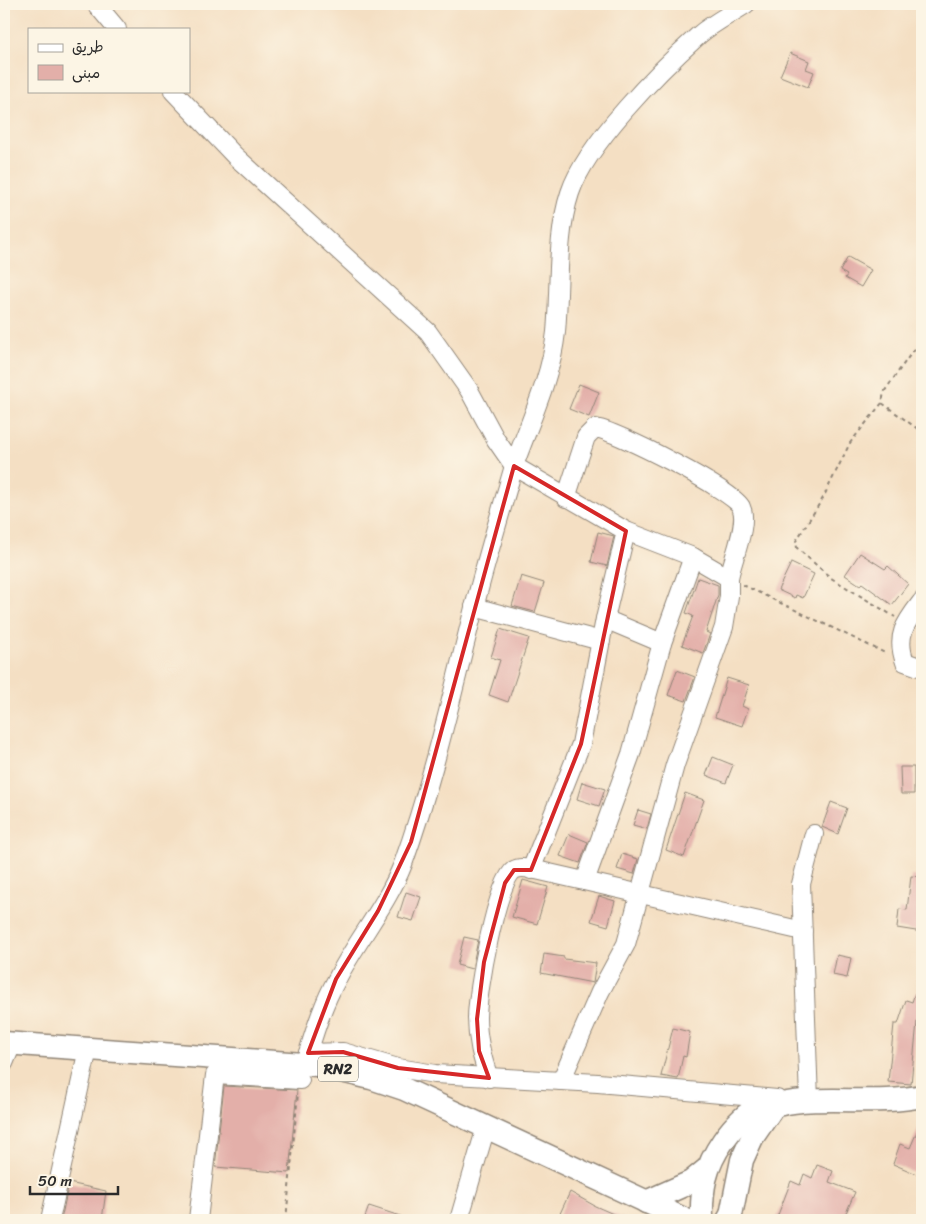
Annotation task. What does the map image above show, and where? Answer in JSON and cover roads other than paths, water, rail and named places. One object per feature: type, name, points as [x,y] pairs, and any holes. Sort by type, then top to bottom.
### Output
[{"type":"main road","name":"RN2","points":[[6,1050],[88,1048],[304,1066],[325,1066],[404,1089],[686,1220]]},
{"type":"main road","points":[[702,1220],[702,1190],[707,1169],[722,1141],[742,1118],[760,1107],[803,1101],[879,1100],[922,1096]]},
{"type":"main road","points":[[728,1220],[741,1162],[747,1147],[774,1106]]},
{"type":"main road","points":[[646,1202],[691,1182],[707,1169]]},
{"type":"main road","points":[[736,1191],[742,1220]]},
{"type":"street","points":[[96,4],[116,28]]},
{"type":"street","points":[[304,1066],[321,1011],[336,979],[378,911],[402,867],[425,797],[474,607],[514,466],[540,398],[553,352],[563,226],[570,191],[588,156],[644,90],[700,34],[746,4]]},
{"type":"street","points":[[174,92],[235,156],[428,332],[465,383],[514,466],[626,532],[692,557],[729,578]]},
{"type":"street","points":[[561,1081],[600,992],[626,944],[675,765],[724,627],[729,578],[741,533],[742,507],[736,499],[718,486],[677,464],[595,428],[586,437],[566,498]]},
{"type":"street","points":[[531,870],[581,744],[605,619],[626,532]]},
{"type":"street","points":[[585,881],[631,754],[662,643],[692,557]]},
{"type":"street","points":[[922,601],[906,623],[901,637],[900,648],[905,662],[922,668]]},
{"type":"street","points":[[474,607],[602,641]]},
{"type":"street","points":[[605,619],[662,643]]},
{"type":"street","points":[[198,1220],[215,1075],[304,1066],[343,1052],[398,1068],[435,1074],[561,1081],[803,1101],[803,931],[801,884],[814,834]]},
{"type":"street","points":[[490,1078],[479,1051],[478,993],[484,962],[505,883],[514,870],[521,868],[585,881],[803,931]]},
{"type":"street","points":[[50,1220],[88,1048]]},
{"type":"street","points":[[459,1220],[486,1127]]}]
